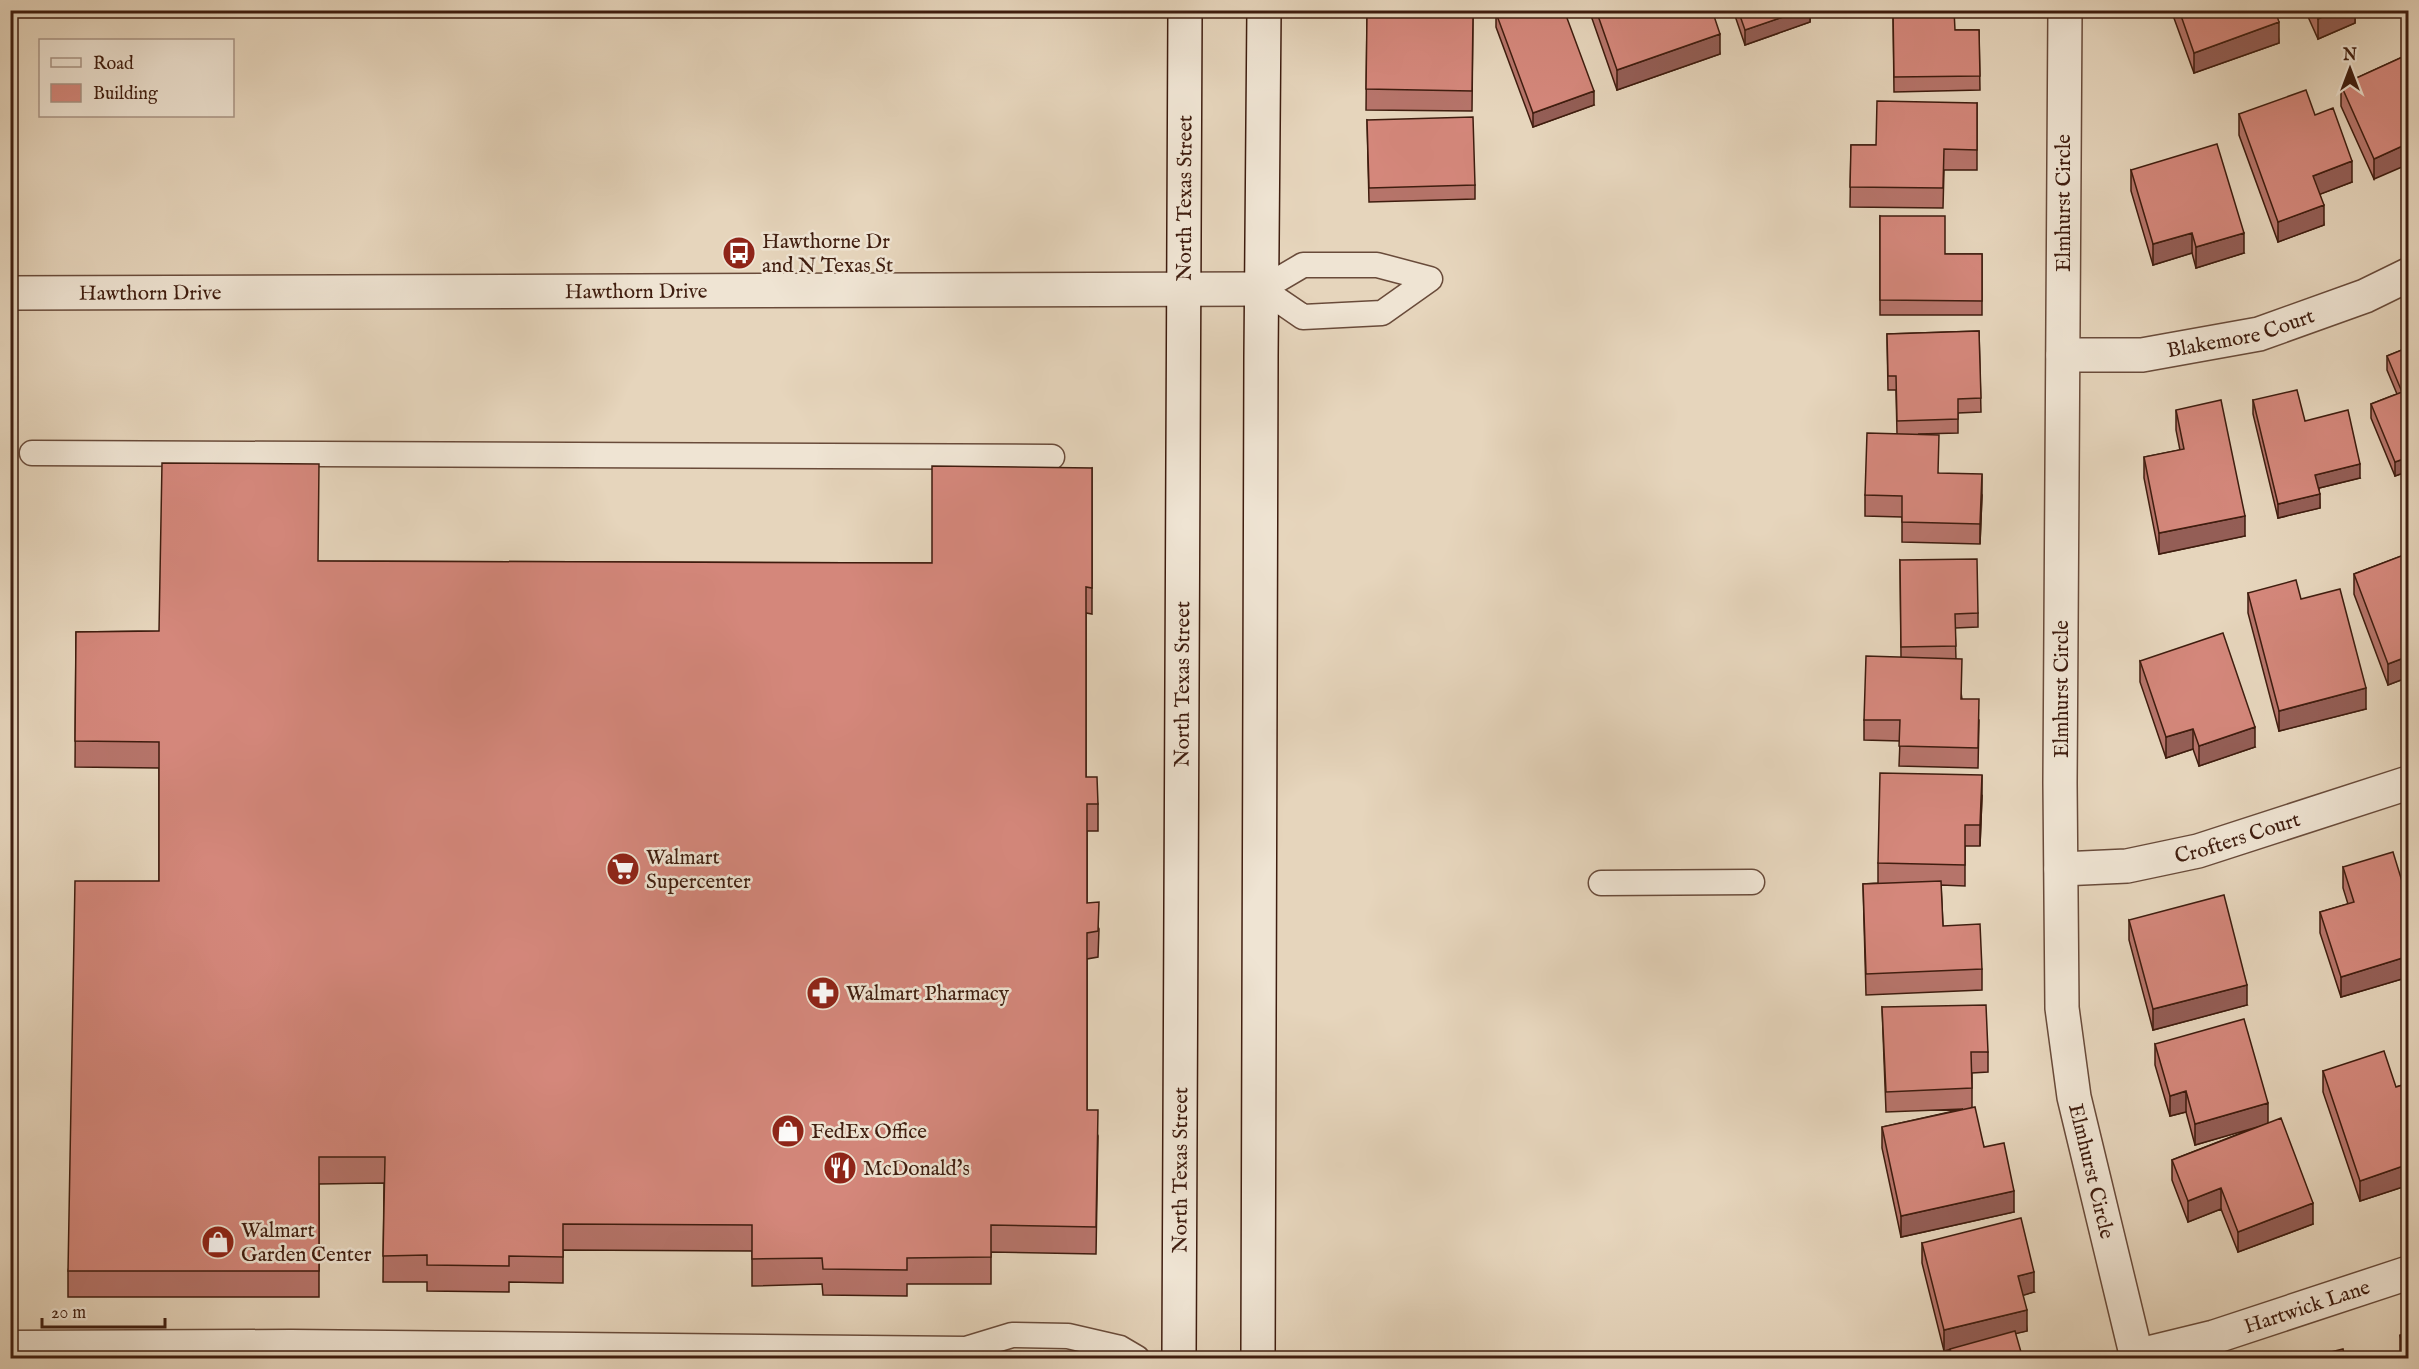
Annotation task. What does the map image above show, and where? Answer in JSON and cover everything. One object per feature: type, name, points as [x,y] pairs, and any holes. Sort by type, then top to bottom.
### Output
[{"type":"street","name":"North Texas Street","points":[[1179,1359],[1185,10]]},
{"type":"street","points":[[1258,1359],[1264,10]]},
{"type":"street","name":"Elmhurst Circle","points":[[2065,10],[2062,1008],[2074,1097],[2137,1357]]},
{"type":"street","name":"Blakemore Court","points":[[2063,355],[2142,355],[2259,334],[2365,296],[2409,275]]},
{"type":"street","name":"Hawthorn Drive","points":[[10,293],[1262,289]]},
{"type":"street","name":"Crofters Court","points":[[2061,869],[2127,866],[2198,851],[2409,783]]},
{"type":"street","name":"Hartwick Lane","points":[[2137,1357],[2214,1337],[2409,1273]]},
{"type":"lane","points":[[1303,265],[1377,265],[1430,279],[1382,313],[1303,317],[1262,289],[1303,265]]},
{"type":"lane","points":[[32,453],[1052,457]]},
{"type":"lane","points":[[1601,883],[1752,882]]},
{"type":"lane","points":[[10,1343],[291,1342],[975,1354],[1012,1335],[1068,1336],[1120,1348],[1137,1359]]},
{"type":"building","points":[[1503,10],[1564,10],[1594,91],[1533,113],[1496,13]]},
{"type":"building","points":[[1596,10],[1712,10],[1720,34],[1617,70]]},
{"type":"building","points":[[1738,10],[1803,10],[1745,30]]},
{"type":"building","points":[[1893,10],[1954,10],[1955,30],[1979,30],[1980,76],[1894,77]]},
{"type":"building","points":[[2179,10],[2275,10],[2279,22],[2194,53]]},
{"type":"building","points":[[2315,10],[2337,10],[2318,19]]},
{"type":"building","points":[[1367,15],[1473,17],[1472,91],[1366,89]]},
{"type":"building","points":[[2409,54],[2409,143],[2374,159],[2341,85]]},
{"type":"building","points":[[2306,90],[2315,115],[2333,108],[2352,161],[2313,176],[2324,205],[2278,222],[2239,114]]},
{"type":"building","points":[[1877,101],[1977,103],[1977,150],[1944,149],[1943,188],[1850,187],[1851,145],[1876,145]]},
{"type":"building","points":[[1473,117],[1475,185],[1369,188],[1367,120]]},
{"type":"building","points":[[2217,144],[2244,233],[2196,247],[2192,233],[2153,244],[2131,170]]},
{"type":"building","points":[[1880,216],[1945,216],[1945,254],[1982,254],[1982,301],[1880,300]]},
{"type":"building","points":[[1979,331],[1981,398],[1958,399],[1958,419],[1897,421],[1896,376],[1888,376],[1887,334]]},
{"type":"building","points":[[2409,347],[2409,457],[2395,462],[2371,404],[2402,392],[2387,356]]},
{"type":"building","points":[[2297,390],[2305,421],[2348,410],[2360,464],[2315,475],[2320,494],[2278,504],[2253,400]]},
{"type":"building","points":[[2221,400],[2245,516],[2159,533],[2144,457],[2184,449],[2176,410]]},
{"type":"building","points":[[1867,433],[1939,435],[1938,473],[1982,474],[1980,524],[1902,522],[1902,496],[1865,495]]},
{"type":"building","name":"Walmart Supercenter","points":[[162,463],[319,464],[318,561],[932,563],[932,466],[1092,468],[1092,588],[1086,587],[1086,777],[1097,777],[1098,804],[1087,804],[1087,903],[1099,902],[1098,931],[1087,933],[1087,1110],[1098,1110],[1096,1227],[991,1225],[991,1257],[907,1258],[907,1270],[823,1269],[822,1258],[752,1259],[752,1225],[563,1224],[563,1257],[509,1256],[509,1266],[427,1265],[427,1255],[383,1256],[385,1157],[319,1157],[319,1271],[68,1271],[75,881],[159,881],[159,742],[75,741],[76,632],[159,631]]},
{"type":"building","points":[[2409,553],[2409,656],[2388,664],[2354,574]]},
{"type":"building","points":[[1977,559],[1978,613],[1955,614],[1956,646],[1901,647],[1900,560]]},
{"type":"building","points":[[2296,580],[2301,599],[2340,589],[2366,688],[2279,711],[2248,593]]},
{"type":"building","points":[[2223,633],[2255,727],[2199,746],[2193,729],[2166,737],[2140,661]]},
{"type":"building","points":[[1866,656],[1962,659],[1961,699],[1979,699],[1978,748],[1899,746],[1900,720],[1864,720]]},
{"type":"building","points":[[1880,773],[1982,775],[1980,825],[1965,825],[1965,865],[1878,863]]},
{"type":"building","points":[[2393,852],[2409,904],[2409,956],[2341,977],[2320,912],[2354,902],[2343,867]]},
{"type":"building","points":[[1941,881],[1943,926],[1980,924],[1982,969],[1866,974],[1863,884]]},
{"type":"building","points":[[2224,895],[2247,985],[2153,1009],[2129,920]]},
{"type":"building","points":[[1986,1005],[1988,1052],[1971,1052],[1972,1088],[1886,1092],[1882,1007]]},
{"type":"building","points":[[2244,1019],[2268,1103],[2195,1124],[2186,1091],[2170,1096],[2155,1044]]},
{"type":"building","points":[[2384,1051],[2396,1087],[2409,1083],[2409,1164],[2360,1181],[2323,1071]]},
{"type":"building","points":[[1975,1107],[1984,1147],[2004,1143],[2014,1191],[1901,1216],[1882,1127]]},
{"type":"building","points":[[2281,1118],[2313,1203],[2238,1232],[2221,1188],[2188,1201],[2172,1160]]},
{"type":"building","points":[[2021,1218],[2034,1272],[2018,1276],[2027,1310],[1944,1330],[1922,1243]]},
{"type":"building","points":[[2015,1331],[2023,1359],[1953,1359],[1950,1349]]},
{"type":"building","points":[[2409,1333],[2409,1359],[2406,1359],[2400,1335]]},
{"type":"building","points":[[2343,1349],[2345,1359],[2303,1359]]},
{"type":"place","name":"Hawthorne Dr and N Texas St","points":[[739,253]]},
{"type":"place","name":"Walmart Supercenter","points":[[623,869]]},
{"type":"place","name":"Walmart Pharmacy","points":[[823,993]]},
{"type":"place","name":"FedEx Office","points":[[788,1131]]},
{"type":"place","name":"McDonald's","points":[[840,1168]]},
{"type":"place","name":"Walmart Garden Center","points":[[218,1242]]}]
